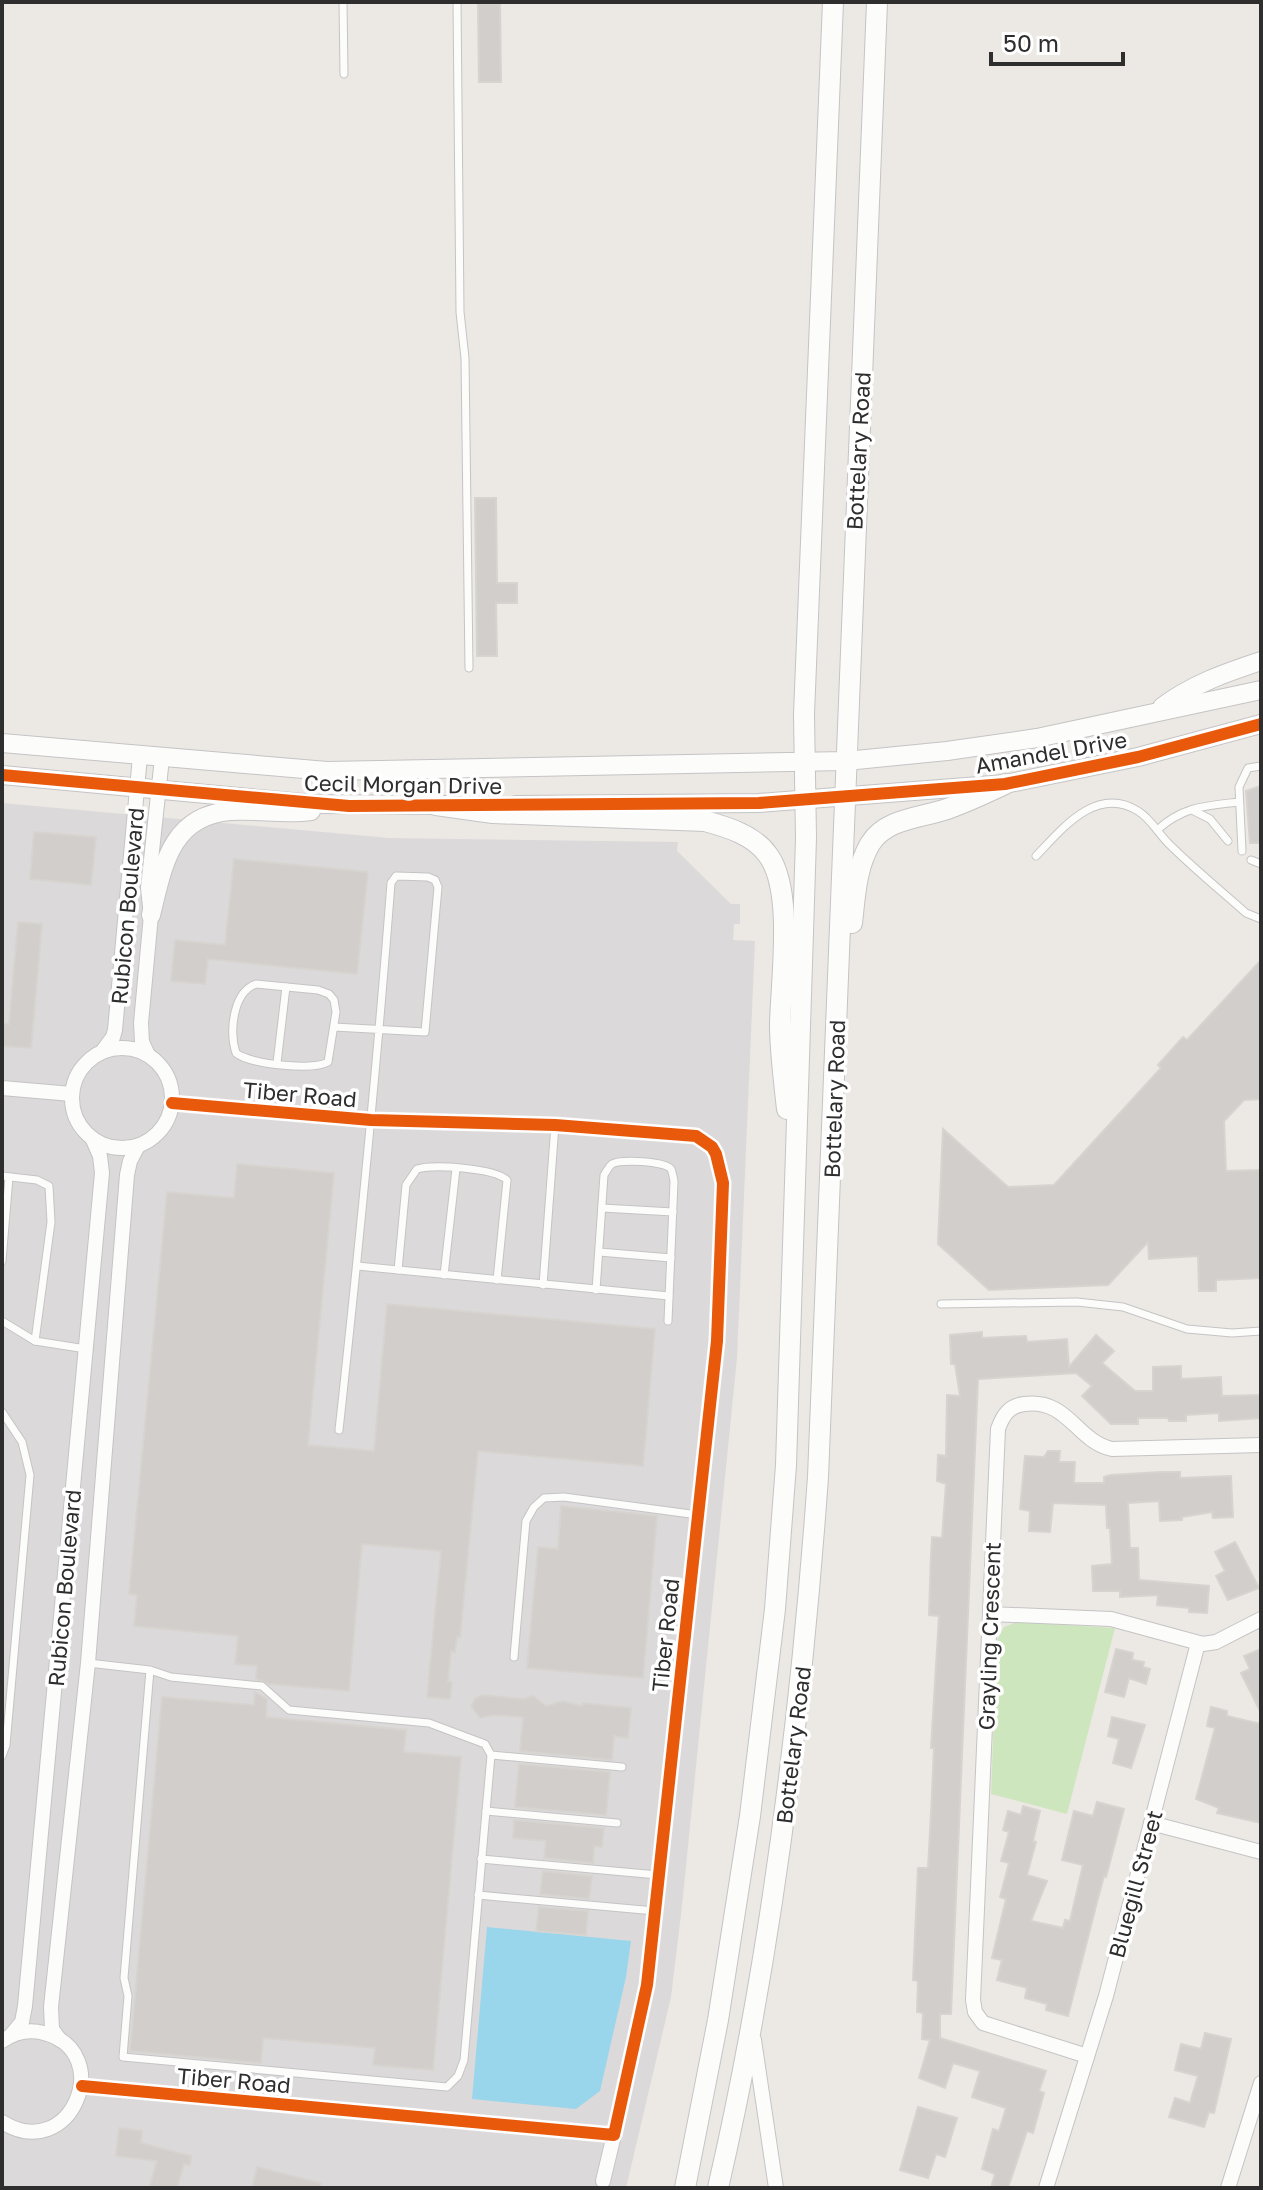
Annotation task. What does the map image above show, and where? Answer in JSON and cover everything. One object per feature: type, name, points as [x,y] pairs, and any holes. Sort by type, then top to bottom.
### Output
[{"type":"main road","name":"Bottelary Road","points":[[685,2188],[733,1933],[764,1713],[786,1465],[806,801],[804,714],[833,2]]},
{"type":"main road","name":"Bottelary Road","points":[[718,2188],[752,2019],[781,1837],[810,1585],[825,1338],[856,468],[867,299],[877,2]]},
{"type":"main road","points":[[836,1042],[857,881],[869,845],[884,829],[894,824],[944,810],[1005,784]]},
{"type":"main road","points":[[436,805],[493,813],[705,821],[755,841],[768,854],[783,894],[780,1028],[794,1205]]},
{"type":"street","points":[[1157,711],[1203,681],[1261,661]]},
{"type":"street","name":"Amandel Drive","points":[[804,761],[846,761],[923,754],[1022,740],[1261,690]]},
{"type":"street","name":"Amandel Drive","points":[[806,801],[1005,784],[1138,757],[1261,724]]},
{"type":"street","name":"Cecil Morgan Drive","points":[[2,743],[327,771],[804,761]]},
{"type":"street","name":"Rubicon Boulevard","points":[[101,1053],[115,1030],[140,756]]},
{"type":"street","name":"Rubicon Boulevard","points":[[148,1055],[141,1034],[151,915],[148,888],[162,758]]},
{"type":"street","name":"Cecil Morgan Drive","points":[[2,775],[349,806],[806,801]]},
{"type":"street","points":[[151,915],[170,852],[188,826],[231,811],[288,815],[349,806]]},
{"type":"street","points":[[118,1048],[148,1055],[163,1068],[170,1081],[170,1113],[152,1139],[138,1146],[123,1149],[93,1140],[81,1127],[74,1111],[72,1094],[77,1077],[87,1062],[101,1053],[118,1048]]},
{"type":"street","points":[[2,1088],[72,1094]]},
{"type":"street","name":"Tiber Road","points":[[82,2086],[614,2135],[647,1985],[717,1341],[723,1183],[720,1162],[712,1147],[696,1136],[555,1125],[371,1120],[172,1103]]},
{"type":"street","name":"Rubicon Boulevard","points":[[7,2038],[22,2022],[25,2006],[102,1173],[100,1156],[93,1140]]},
{"type":"street","name":"Rubicon Boulevard","points":[[82,2086],[77,2061],[52,2029],[51,2007],[88,1663],[127,1175],[138,1146]]},
{"type":"street","name":"Grayling Crescent","points":[[1087,2056],[991,2027],[983,2023],[975,2012],[973,2000],[998,1429],[1012,1407],[1039,1402],[1060,1410],[1094,1442],[1112,1449],[1261,1445]]},
{"type":"street","points":[[990,1614],[1111,1619],[1198,1643],[1216,1642],[1261,1619]]},
{"type":"street","name":"Bluegill Street","points":[[1046,2188],[1106,1996],[1198,1643]]},
{"type":"street","points":[[1151,1823],[1261,1852]]},
{"type":"street","points":[[752,2019],[755,2058],[776,2188]]},
{"type":"street","points":[[7,2038],[38,2032],[60,2040]]},
{"type":"street","points":[[1228,2188],[1261,2083]]},
{"type":"street","points":[[2,2122],[26,2132],[56,2126],[77,2104],[82,2086]]},
{"type":"street","points":[[603,2181],[614,2135]]},
{"type":"lane","points":[[343,2],[344,74]]},
{"type":"lane","points":[[457,2],[460,312],[465,358],[469,668]]},
{"type":"lane","points":[[1242,851],[1239,787],[1248,768],[1261,766]]},
{"type":"lane","points":[[1157,830],[1171,818],[1190,810],[1239,802]]},
{"type":"lane","points":[[1036,856],[1077,814],[1095,806],[1129,807],[1139,812],[1246,913],[1261,919]]},
{"type":"lane","points":[[1190,810],[1210,819],[1228,841]]},
{"type":"lane","points":[[1251,860],[1261,864]]},
{"type":"lane","points":[[334,1027],[380,1029],[425,1032],[438,887],[435,880],[402,875],[396,876],[391,883],[380,1029],[339,1430]]},
{"type":"lane","points":[[256,984],[286,987],[318,990],[329,994],[334,1000],[336,1012],[328,1062],[309,1067],[247,1059],[236,1053],[234,1022],[240,996],[246,987],[256,984]]},
{"type":"lane","points":[[277,1063],[286,987]]},
{"type":"lane","points":[[543,1285],[555,1125]]},
{"type":"lane","points":[[596,1290],[604,1175],[609,1166],[620,1161],[668,1166],[674,1182],[668,1321]]},
{"type":"lane","points":[[398,1270],[409,1178],[417,1169],[424,1167],[456,1169],[495,1173],[507,1180],[497,1280]]},
{"type":"lane","points":[[444,1275],[456,1169]]},
{"type":"lane","points":[[2,1261],[5,1176],[37,1180],[49,1186],[51,1222],[35,1341]]},
{"type":"lane","points":[[602,1208],[673,1212]]},
{"type":"lane","points":[[599,1252],[671,1258]]},
{"type":"lane","points":[[357,1266],[669,1296]]},
{"type":"lane","points":[[941,1304],[1087,1303],[1123,1307],[1187,1329],[1232,1333],[1261,1331]]},
{"type":"lane","points":[[2,1321],[35,1341],[86,1349]]},
{"type":"lane","points":[[2,1412],[22,1442],[30,1475],[6,1745],[2,1756]]},
{"type":"lane","points":[[514,1657],[526,1521],[544,1498],[564,1497],[698,1515]]},
{"type":"lane","points":[[88,1663],[150,1670],[171,1677],[262,1686],[289,1710],[429,1723],[485,1744],[491,1755],[464,2060],[458,2076],[447,2087],[123,2057],[128,1996],[124,1978],[150,1670]]},
{"type":"lane","points":[[491,1755],[622,1767]]},
{"type":"lane","points":[[486,1811],[617,1823]]},
{"type":"lane","points":[[481,1859],[659,1875]]},
{"type":"lane","points":[[478,1895],[655,1911]]},
{"type":"shaded area","points":[[2,803],[389,838],[678,842],[677,851],[731,904],[740,904],[740,924],[734,924],[733,940],[755,941],[737,1358],[671,1997],[626,2188],[2,2188]]},
{"type":"green space","points":[[1017,1622],[1115,1628],[1067,1814],[991,1794],[997,1640],[1004,1627]]},
{"type":"water","points":[[487,1927],[631,1941],[600,2091],[576,2109],[472,2099]]},
{"type":"building","points":[[478,4],[500,4],[501,82],[479,82]]},
{"type":"building","points":[[475,498],[496,498],[497,583],[517,583],[517,603],[496,603],[497,656],[477,656]]},
{"type":"building","points":[[1261,786],[1261,843],[1250,843],[1246,791]]},
{"type":"building","points":[[34,832],[96,837],[91,885],[30,879]]},
{"type":"building","points":[[234,859],[368,872],[357,974],[208,959],[205,984],[171,981],[175,940],[225,945]]},
{"type":"building","points":[[18,922],[42,924],[31,1048],[2,1046],[2,1023],[9,1024]]},
{"type":"building","points":[[1261,960],[1261,1099],[1244,1100],[1224,1121],[1226,1171],[1261,1170],[1261,1278],[1216,1280],[1216,1291],[1199,1291],[1198,1256],[1149,1259],[1148,1242],[1108,1285],[989,1290],[938,1244],[943,1129],[1008,1187],[1054,1185],[1161,1068],[1158,1065],[1183,1037],[1187,1040]]},
{"type":"building","points":[[237,1164],[334,1173],[308,1445],[374,1451],[387,1304],[655,1329],[643,1466],[478,1451],[460,1637],[457,1637],[455,1652],[451,1651],[450,1699],[427,1697],[441,1551],[362,1544],[349,1691],[269,1684],[256,1679],[257,1666],[235,1664],[238,1636],[134,1626],[137,1595],[129,1594],[167,1192],[234,1198]]},
{"type":"building","points":[[982,1332],[982,1338],[1026,1336],[1027,1342],[1067,1339],[1069,1367],[1096,1335],[1114,1351],[1102,1363],[1135,1391],[1153,1391],[1153,1367],[1181,1366],[1181,1379],[1221,1377],[1222,1396],[1261,1395],[1261,1418],[1219,1421],[1219,1413],[1186,1415],[1186,1421],[1138,1418],[1138,1424],[1111,1424],[1082,1396],[1092,1386],[1076,1373],[978,1379],[951,2014],[940,2014],[940,2038],[1046,2071],[1039,2091],[1044,2093],[1033,2133],[1027,2131],[1008,2188],[991,2188],[995,2174],[982,2169],[993,2129],[999,2131],[1006,2108],[972,2097],[980,2071],[953,2063],[945,2088],[919,2078],[930,2040],[922,2039],[923,2013],[917,2012],[918,1981],[913,1980],[918,1868],[928,1868],[931,1814],[934,1748],[931,1748],[939,1616],[929,1615],[931,1555],[932,1537],[942,1538],[946,1484],[937,1481],[938,1455],[946,1456],[947,1395],[960,1396],[955,1364],[951,1364],[950,1335]]},
{"type":"building","points":[[1048,1451],[1060,1451],[1059,1462],[1075,1462],[1074,1483],[1104,1483],[1104,1477],[1111,1475],[1161,1472],[1180,1472],[1180,1478],[1231,1476],[1233,1517],[1213,1518],[1212,1512],[1182,1517],[1182,1520],[1160,1521],[1159,1501],[1128,1503],[1130,1548],[1138,1548],[1139,1580],[1209,1586],[1207,1613],[1157,1605],[1158,1595],[1120,1597],[1120,1591],[1093,1591],[1092,1566],[1112,1564],[1106,1505],[1053,1503],[1050,1532],[1029,1531],[1030,1511],[1020,1509],[1025,1456],[1044,1457]]},
{"type":"building","points":[[561,1506],[657,1516],[643,1678],[527,1668],[538,1547],[558,1549]]},
{"type":"building","points":[[1235,1542],[1259,1588],[1228,1600],[1216,1576],[1225,1571],[1215,1552]]},
{"type":"building","points":[[1116,1649],[1133,1653],[1132,1660],[1144,1662],[1143,1667],[1150,1669],[1146,1684],[1129,1678],[1124,1697],[1105,1692]]},
{"type":"building","points":[[1261,1649],[1261,1713],[1241,1673],[1250,1669],[1244,1656]]},
{"type":"building","points":[[255,1692],[267,1699],[266,1717],[406,1730],[404,1752],[461,1757],[433,2070],[373,2065],[375,2048],[263,2038],[261,2063],[130,2051],[162,1697],[254,1705]]},
{"type":"building","points":[[482,1695],[523,1699],[533,1696],[546,1706],[563,1701],[582,1706],[583,1703],[631,1708],[628,1738],[614,1736],[612,1760],[520,1751],[523,1717],[494,1715],[480,1718],[471,1706]]},
{"type":"building","points":[[1211,1707],[1227,1711],[1227,1716],[1261,1724],[1261,1823],[1217,1813],[1219,1808],[1196,1799],[1215,1728],[1207,1726]]},
{"type":"building","points":[[1112,1717],[1145,1725],[1131,1768],[1113,1763],[1119,1739],[1108,1736]]},
{"type":"building","points":[[519,1764],[610,1772],[606,1815],[515,1807]]},
{"type":"building","points":[[1097,1802],[1124,1809],[1068,2016],[1046,2010],[1047,2004],[1025,1998],[1027,1988],[997,1980],[1002,1960],[992,1958],[1006,1899],[1000,1897],[1009,1863],[1001,1861],[1009,1832],[1003,1830],[1008,1811],[1021,1815],[1023,1806],[1040,1811],[1027,1875],[1047,1881],[1031,1921],[1063,1928],[1065,1920],[1070,1921],[1083,1865],[1062,1860],[1074,1811],[1093,1816]]},
{"type":"building","points":[[514,1820],[604,1828],[602,1847],[594,1846],[593,1863],[544,1858],[546,1841],[513,1838]]},
{"type":"building","points":[[543,1871],[592,1876],[589,1899],[540,1894]]},
{"type":"building","points":[[539,1907],[588,1911],[586,1935],[536,1931]]},
{"type":"building","points":[[1205,2033],[1231,2039],[1214,2113],[1209,2112],[1204,2127],[1169,2117],[1175,2098],[1190,2103],[1198,2076],[1175,2070],[1181,2044],[1201,2049]]},
{"type":"building","points":[[918,2107],[957,2118],[945,2157],[936,2154],[928,2178],[900,2170]]},
{"type":"building","points":[[119,2128],[142,2131],[141,2143],[191,2156],[190,2165],[184,2164],[177,2188],[149,2188],[157,2161],[116,2156]]},
{"type":"building","points":[[257,2167],[321,2183],[320,2188],[252,2188]]},
{"type":"cycle path","points":[[2,775],[349,806],[759,803],[1005,784],[1138,757],[1261,724]]},
{"type":"cycle path","points":[[82,2086],[614,2135],[647,1985],[717,1341],[723,1183],[712,1147],[696,1136],[555,1125],[371,1120],[172,1103]]}]
